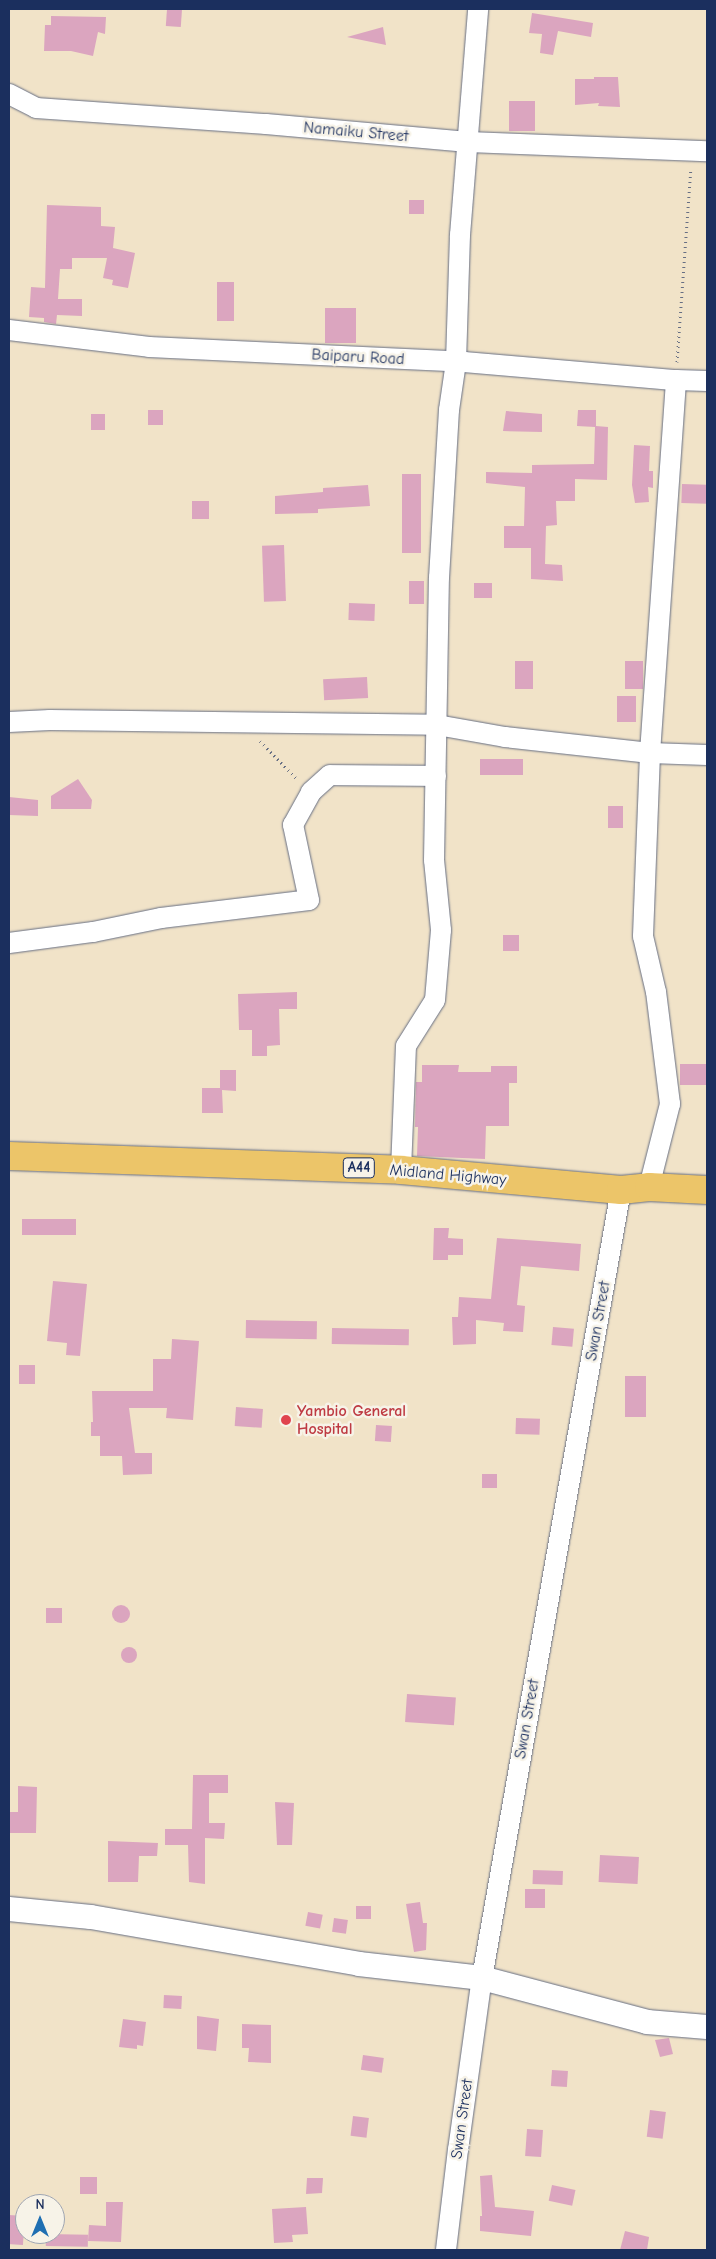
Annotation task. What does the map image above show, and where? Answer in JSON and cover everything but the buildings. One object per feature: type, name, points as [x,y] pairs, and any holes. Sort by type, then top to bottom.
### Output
[{"type":"main road","name":"Midland Highway","points":[[9,1156],[402,1170],[622,1190],[649,1187],[707,1190]]},
{"type":"street","points":[[402,1170],[406,1046],[435,1000],[441,930],[434,860],[439,578],[449,410],[456,362],[460,235],[478,9]]},
{"type":"street","name":"Namaiku Street","points":[[9,94],[36,108],[266,124],[468,142],[702,151]]},
{"type":"street","name":"Baiparu Road","points":[[9,330],[149,347],[456,362],[707,381]]},
{"type":"street","points":[[649,1187],[670,1104],[656,992],[642,936],[650,754],[676,380]]},
{"type":"street","points":[[9,722],[50,720],[437,725],[505,737],[650,754],[707,755]]},
{"type":"street","points":[[9,943],[92,932],[161,918],[309,900],[293,826],[311,792],[330,775],[436,776]]},
{"type":"street","name":"Swan Street","points":[[446,2250],[482,1978],[622,1190]]},
{"type":"street","points":[[9,1909],[91,1917],[359,1964],[482,1978],[647,2022],[707,2027]]},
{"type":"path","points":[[676,380],[691,164],[702,151]]},
{"type":"path","points":[[248,722],[263,746],[311,792]]},
{"type":"place","name":"Yambio General Hospital","points":[[286,1420]]}]
